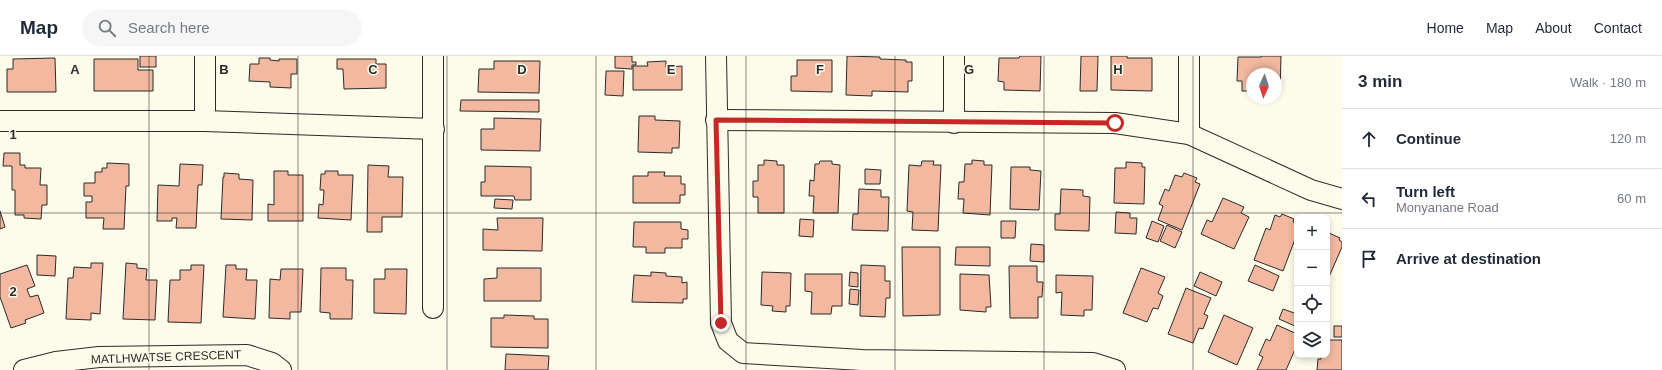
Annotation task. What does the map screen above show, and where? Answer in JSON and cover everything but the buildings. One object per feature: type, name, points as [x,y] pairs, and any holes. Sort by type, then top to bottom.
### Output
[{"type":"street","points":[[205,56],[205,121]]},
{"type":"street","points":[[433,56],[433,308]]},
{"type":"street","points":[[716,56],[721,323],[728,341],[743,353],[862,365],[1093,366],[1115,370]]},
{"type":"street","points":[[954,56],[954,123]]},
{"type":"street","points":[[1189,56],[1189,134]]},
{"type":"street","points":[[716,120],[954,123],[1115,123],[1189,134],[1311,190],[1342,199]]},
{"type":"street","points":[[0,121],[205,121],[434,129]]},
{"type":"street","name":"MATLHWATSE CRESCENT","points":[[24,370],[99,358],[247,354],[272,363],[281,370]]},
{"type":"route","points":[[721,323],[716,120],[954,123],[1115,123]]}]
